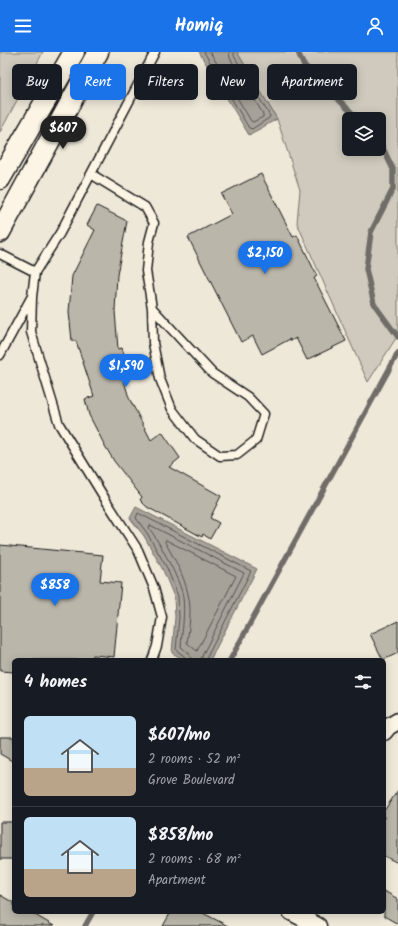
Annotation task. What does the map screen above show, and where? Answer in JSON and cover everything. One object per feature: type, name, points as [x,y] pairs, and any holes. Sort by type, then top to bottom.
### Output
[{"type":"street","points":[[0,178],[74,52]]},
{"type":"street","points":[[0,232],[98,52]]},
{"type":"street","points":[[386,730],[398,721]]},
{"type":"street","points":[[296,914],[318,926]]},
{"type":"lane","points":[[153,658],[157,646],[162,617],[154,588],[138,550],[59,424],[31,332],[32,297],[35,272],[60,233],[155,52]]},
{"type":"lane","points":[[91,174],[145,207],[154,223],[149,242],[146,271],[152,308],[154,350],[160,379],[172,409],[195,439],[220,456],[237,455],[256,440],[264,414],[248,397],[212,373],[152,308]]},
{"type":"lane","points":[[0,254],[35,272]]},
{"type":"lane","points":[[0,355],[32,297]]},
{"type":"shaded area","points":[[0,52],[43,52],[37,64],[12,64],[12,100],[17,100],[0,132]]},
{"type":"shaded area","points":[[237,52],[398,52],[398,335],[368,382],[297,223],[300,190],[277,119],[259,89],[259,64],[244,64]]},
{"type":"water","points":[[199,52],[237,52],[244,64],[206,64]]},
{"type":"water","points":[[259,89],[277,119],[249,135],[228,100],[259,100]]},
{"type":"water","points":[[136,507],[257,569],[211,658],[181,658],[172,653],[175,617],[174,597],[163,570],[144,536],[130,518]]},
{"type":"building","points":[[261,174],[293,237],[297,235],[317,276],[314,278],[346,341],[307,360],[296,338],[291,341],[290,339],[262,354],[253,336],[241,342],[188,237],[232,214],[221,194]]},
{"type":"building","points":[[97,206],[127,221],[117,275],[115,311],[118,349],[122,348],[130,372],[122,374],[129,398],[151,440],[162,432],[180,458],[169,467],[221,496],[210,518],[219,523],[210,539],[203,534],[202,537],[147,507],[140,500],[142,497],[114,461],[89,415],[85,399],[94,396],[76,341],[72,341],[69,312],[72,276],[95,230],[87,225]]},
{"type":"building","points":[[0,545],[103,555],[100,581],[121,583],[114,657],[93,655],[92,658],[12,658],[12,672],[0,671]]},
{"type":"building","points":[[398,621],[398,653],[386,659],[382,658],[370,634]]},
{"type":"building","points":[[0,737],[12,737],[12,761],[0,754]]},
{"type":"building","points":[[398,790],[398,863],[386,857],[386,808]]},
{"type":"building","points":[[0,822],[12,822],[12,859],[0,859]]},
{"type":"building","points":[[386,892],[398,899],[398,924],[384,916],[384,914],[386,914]]},
{"type":"building","points":[[0,895],[12,902],[12,914],[33,914],[54,926],[0,926]]},
{"type":"building","points":[[170,914],[205,914],[228,926],[163,926]]},
{"type":"waterway","points":[[298,52],[303,64],[351,112]]},
{"type":"waterway","points":[[386,154],[393,169],[393,189],[371,232],[366,269],[374,304],[398,337]]},
{"type":"waterway","points":[[231,658],[398,353]]},
{"type":"waterway","points":[[85,926],[92,914]]}]
